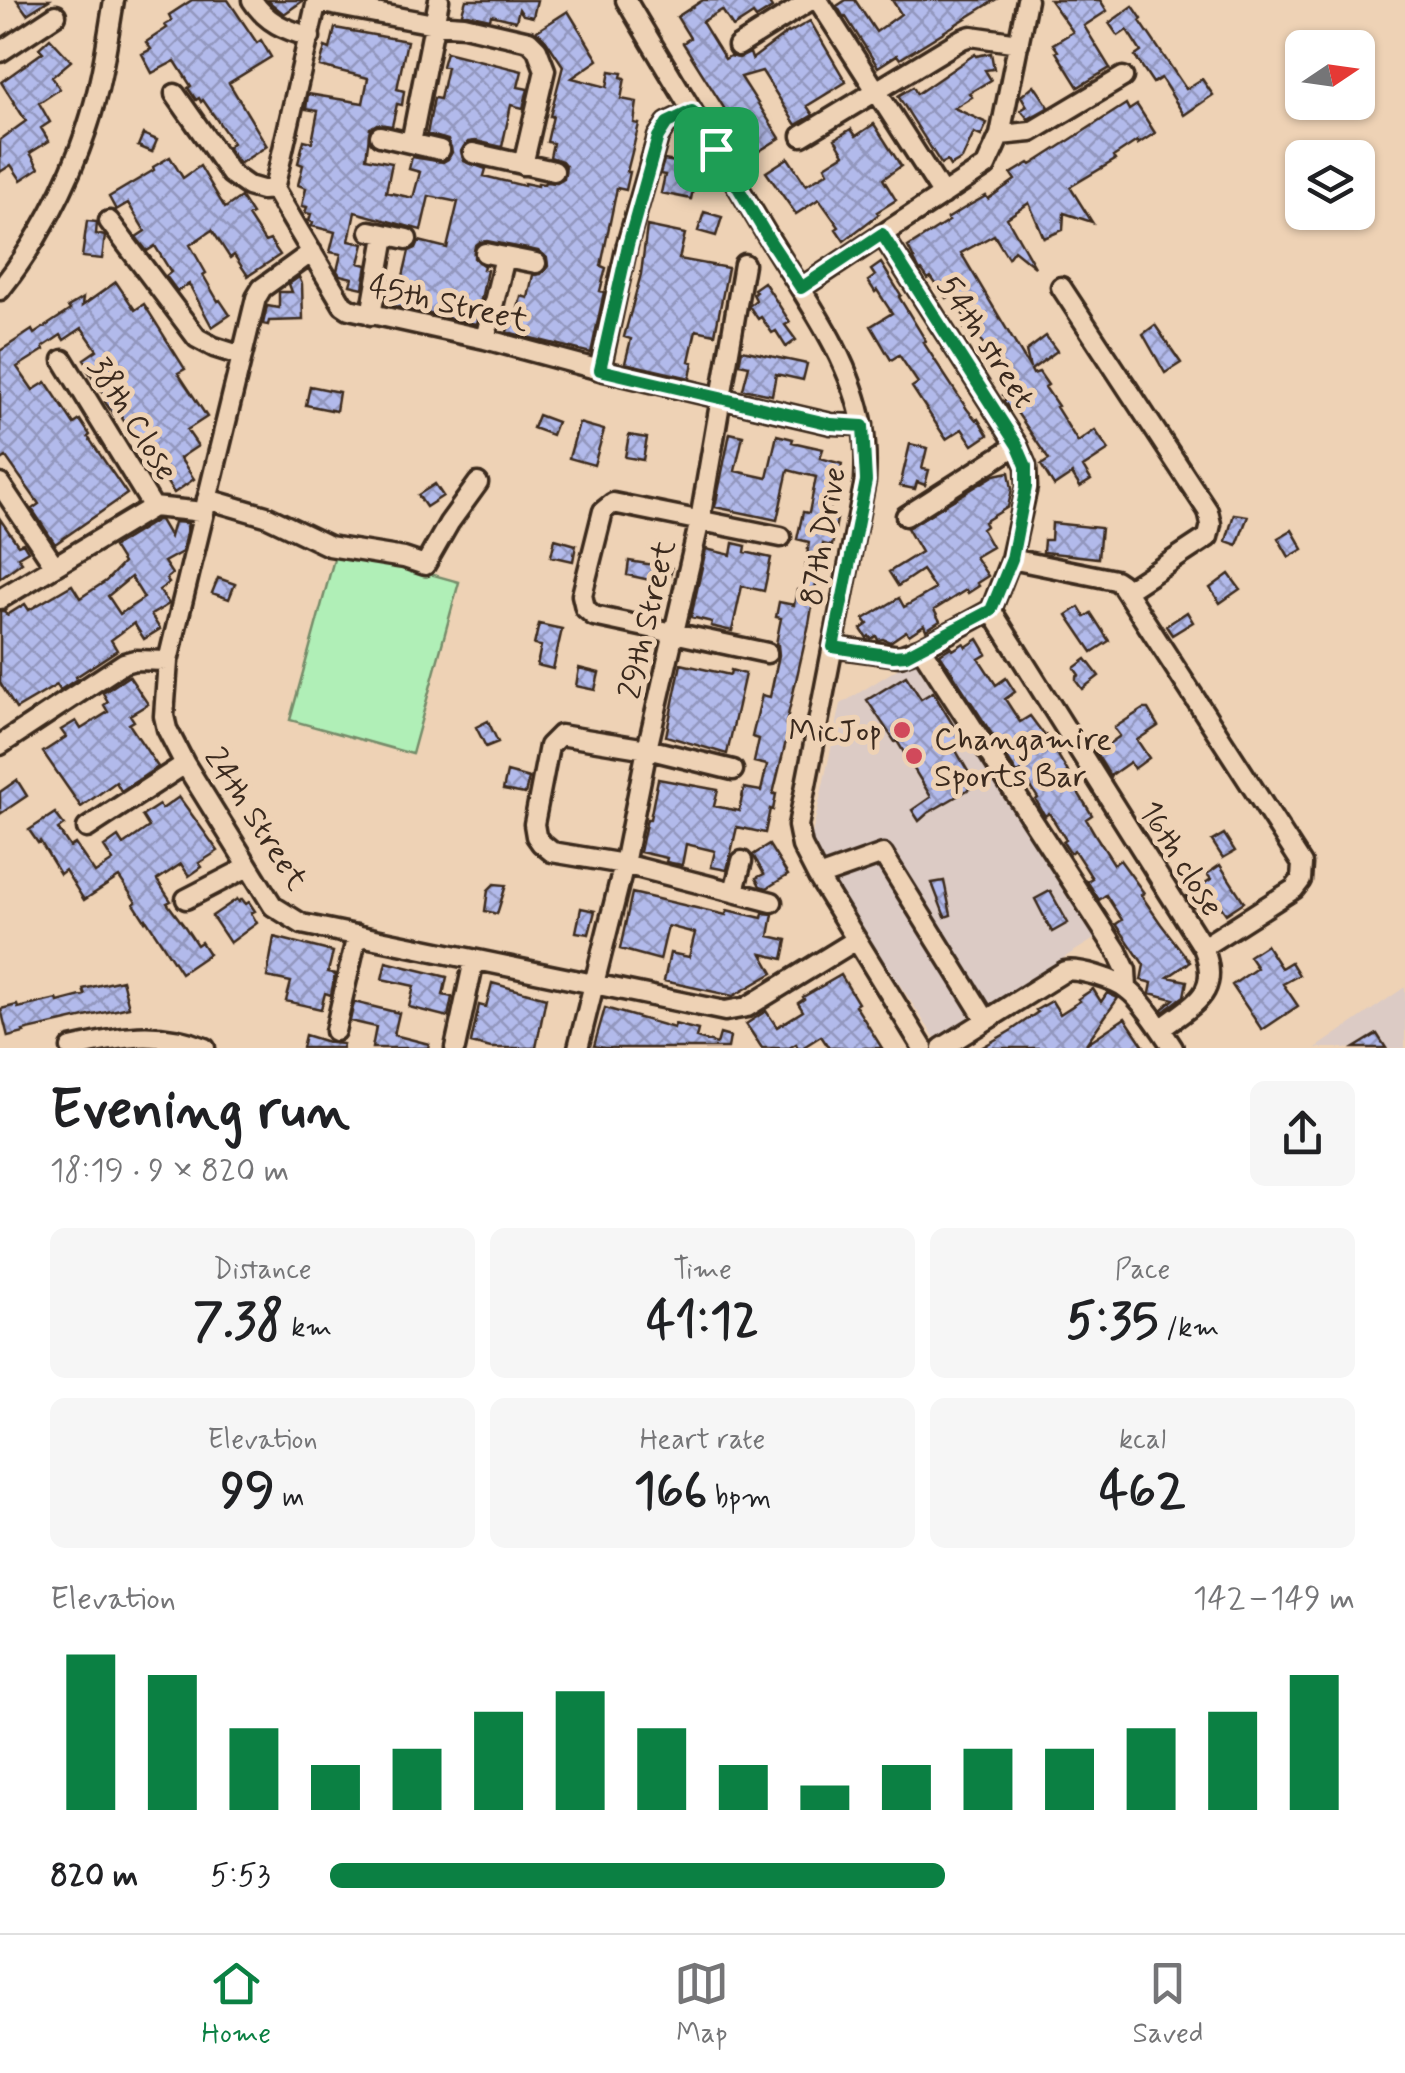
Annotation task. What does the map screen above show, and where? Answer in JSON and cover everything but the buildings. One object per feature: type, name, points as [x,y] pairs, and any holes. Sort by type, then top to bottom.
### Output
[{"type":"street","points":[[0,290],[16,270],[59,194],[87,128],[114,0]]},
{"type":"street","points":[[252,0],[274,25],[310,37]]},
{"type":"street","points":[[411,143],[440,0]]},
{"type":"street","name":"87th Drive","points":[[626,0],[801,288],[853,390],[863,426],[866,481],[798,826],[802,846],[818,877],[923,1048]]},
{"type":"street","points":[[738,46],[815,0],[942,194]]},
{"type":"street","points":[[801,288],[986,166],[1000,135],[1027,0]]},
{"type":"street","points":[[175,94],[232,174],[248,186],[274,189],[317,1],[434,24],[464,26],[529,40],[537,49],[545,70],[523,164]]},
{"type":"street","points":[[0,52],[56,15]]},
{"type":"street","points":[[802,136],[971,36],[1019,43]]},
{"type":"street","points":[[1000,135],[1031,132],[1123,78]]},
{"type":"street","points":[[600,370],[628,245],[658,137],[667,123],[692,111]]},
{"type":"street","points":[[380,136],[440,150]]},
{"type":"street","points":[[473,154],[554,172]]},
{"type":"street","name":"45th Street","points":[[274,189],[343,305],[355,312],[485,339],[831,424],[863,426]]},
{"type":"street","points":[[109,220],[197,338],[242,356]]},
{"type":"street","points":[[372,315],[378,234],[407,239]]},
{"type":"street","name":"54th street","points":[[882,234],[1017,445],[1026,466],[1028,477],[1012,559],[991,610]]},
{"type":"street","name":"24th Street","points":[[312,252],[258,293],[168,661],[164,716],[186,764],[273,906],[302,924],[725,1011],[747,1007],[856,940]]},
{"type":"street","points":[[486,254],[536,263]]},
{"type":"street","points":[[485,339],[505,257]]},
{"type":"street","name":"29th Street","points":[[578,1048],[624,864],[646,749],[700,520],[744,264]]},
{"type":"street","points":[[1061,288],[1208,511],[1211,524],[1208,536],[1126,591]]},
{"type":"street","name":"38th Close","points":[[63,360],[153,507]]},
{"type":"street","points":[[906,516],[1017,445]]},
{"type":"street","points":[[0,599],[153,507],[205,505],[266,516],[329,546],[425,564],[478,482]]},
{"type":"street","points":[[0,484],[54,565]]},
{"type":"street","points":[[768,653],[594,616],[582,595],[603,511],[612,502],[781,537]]},
{"type":"street","points":[[1012,559],[1121,584],[1302,864],[1301,880],[1294,890],[1203,947]]},
{"type":"street","points":[[833,647],[900,656],[991,610]]},
{"type":"street","name":"16th close","points":[[991,610],[1203,947],[1210,974],[1204,994],[1161,1030]]},
{"type":"street","points":[[921,648],[1116,951],[1126,970],[1127,988]]},
{"type":"street","points":[[0,745],[124,663],[168,661]]},
{"type":"street","points":[[732,770],[646,749],[560,735],[550,746],[534,824],[536,836],[552,852],[624,864],[772,902]]},
{"type":"street","points":[[87,828],[186,764]]},
{"type":"street","points":[[818,877],[883,854],[986,1020]]},
{"type":"street","points":[[734,891],[742,861]]},
{"type":"street","points":[[186,899],[248,867]]},
{"type":"street","points":[[335,1031],[356,935]]},
{"type":"street","points":[[454,1048],[474,960]]},
{"type":"street","points":[[942,1048],[1069,969],[1082,970],[1127,988],[1173,1048]]},
{"type":"street","points":[[71,1048],[143,1036],[182,1039],[206,1048]]},
{"type":"shaded area","points":[[918,656],[1099,936],[935,1038],[809,848],[841,704]]},
{"type":"shaded area","points":[[1405,987],[1405,1048],[1316,1048]]},
{"type":"green space","points":[[337,548],[459,582],[412,754],[290,720]]},
{"type":"place","name":"MicJop","points":[[902,730]]},
{"type":"place","name":"Changamire Sports Bar","points":[[914,756]]},
{"type":"route","points":[[692,111],[716,149],[801,288],[882,234],[1017,445],[1026,466],[1028,477],[1012,559],[991,610],[906,655],[833,647],[866,481],[863,426],[831,424],[600,370],[628,245],[658,137],[667,123],[692,111]]}]
